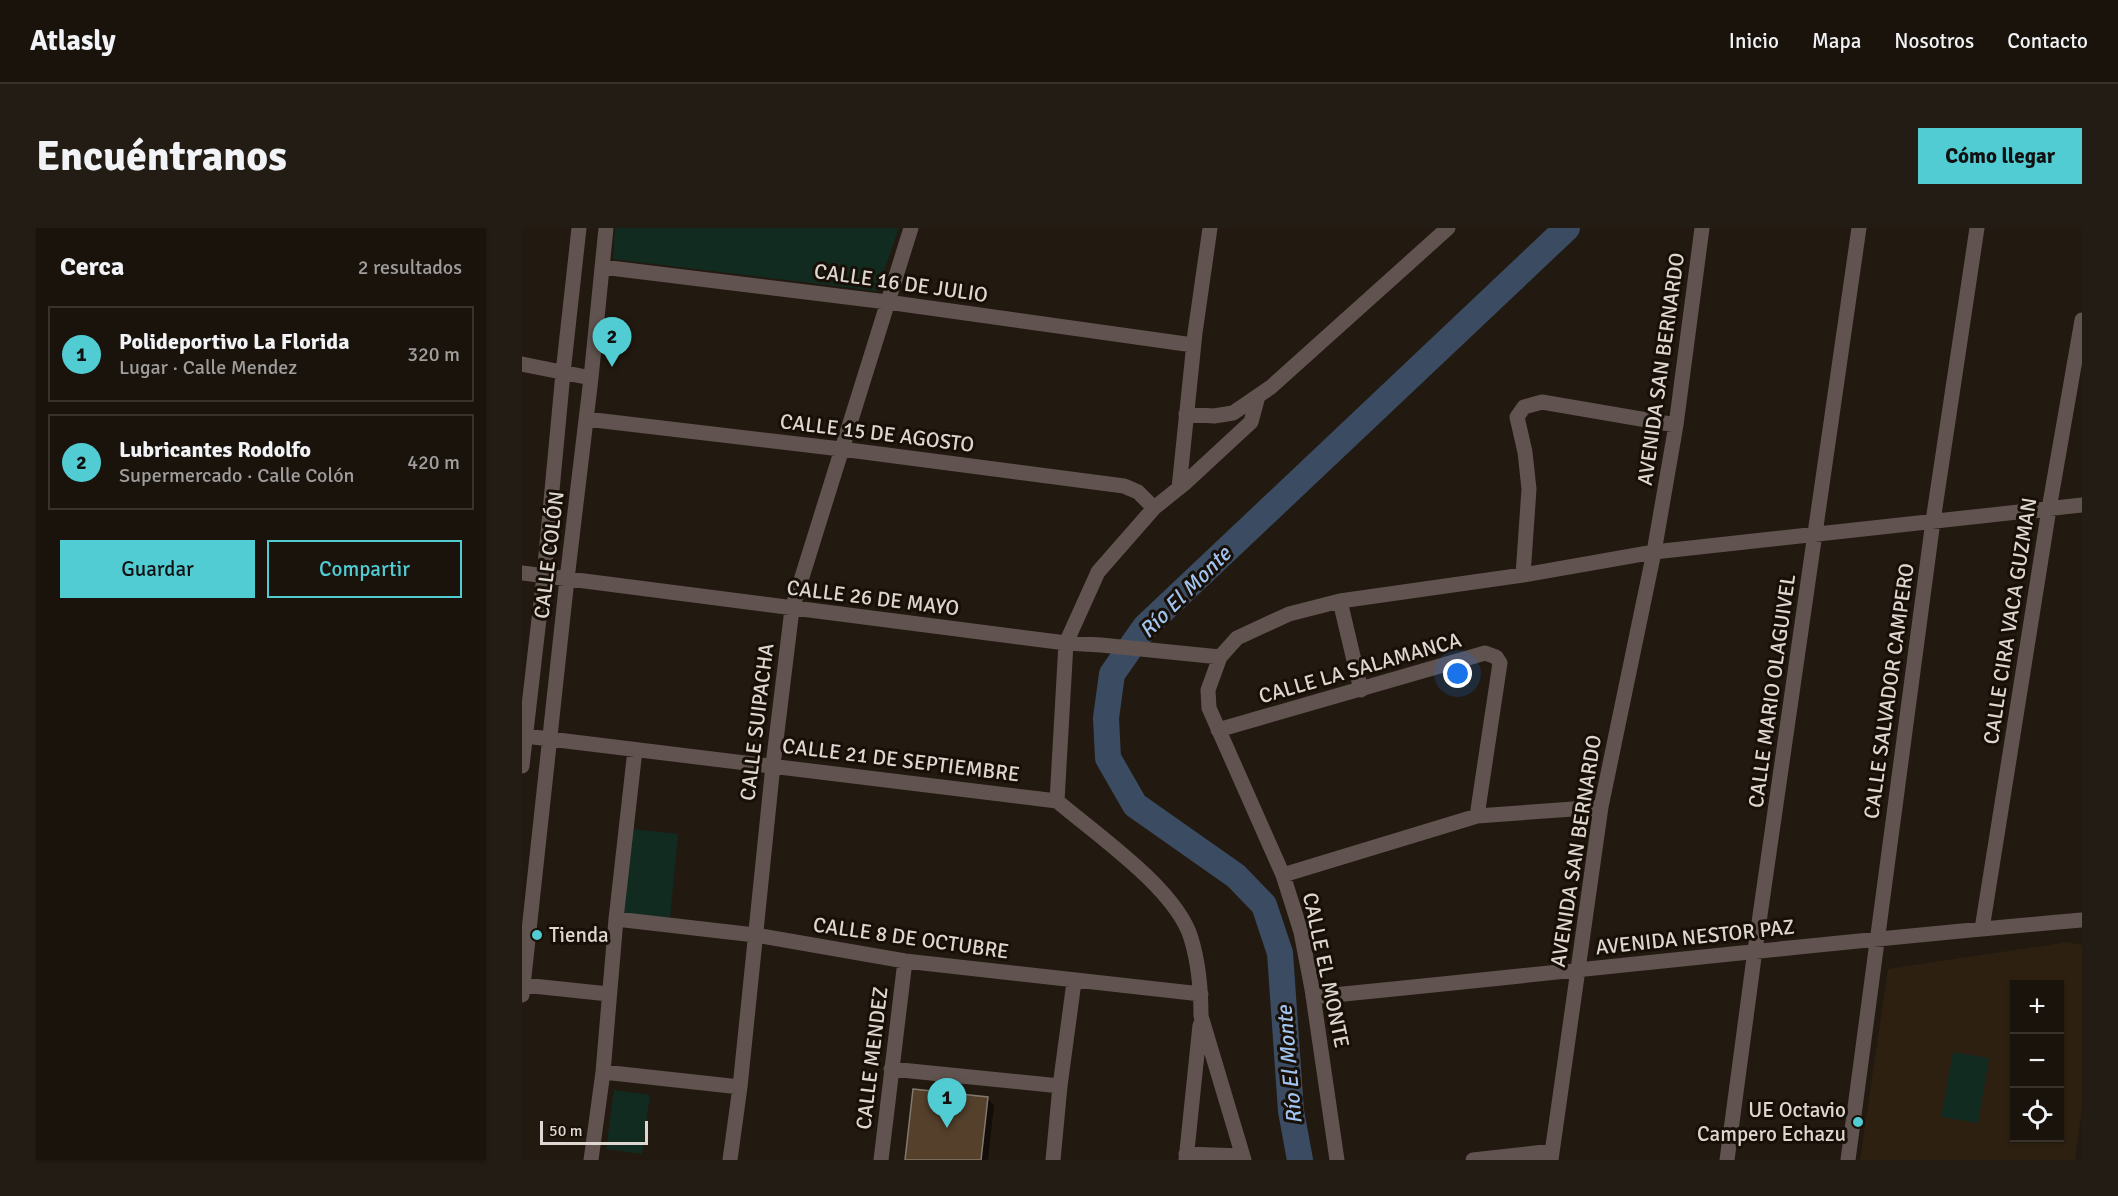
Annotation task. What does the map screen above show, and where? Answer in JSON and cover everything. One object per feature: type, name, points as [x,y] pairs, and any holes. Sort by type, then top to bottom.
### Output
[{"type":"street","name":"CALLE COLÓN","points":[[522,766],[529,651],[544,576],[579,228]]},
{"type":"street","name":"CALLE COLÓN","points":[[523,990],[606,228]]},
{"type":"street","name":"CALLE SUIPACHA","points":[[730,1160],[792,609],[911,228]]},
{"type":"street","points":[[1179,488],[1193,345],[1210,228]]},
{"type":"street","points":[[1186,414],[1214,416],[1233,413],[1271,387],[1448,228]]},
{"type":"street","name":"AVENIDA SAN BERNARDO","points":[[1551,1155],[1601,807],[1654,552],[1676,425],[1702,228]]},
{"type":"street","name":"CALLE MARIO OLAGUIVEL","points":[[1727,1160],[1859,228]]},
{"type":"street","name":"CALLE SALVADOR CAMPERO","points":[[1848,1160],[1933,521],[1977,228]]},
{"type":"street","name":"CALLE 16 DE JULIO","points":[[602,267],[887,302],[1193,345]]},
{"type":"street","name":"CALLE CIRA VACA GUZMAN","points":[[1982,929],[2049,509],[2082,320]]},
{"type":"street","points":[[522,364],[591,378]]},
{"type":"street","points":[[1201,1016],[1243,1158],[1186,1157],[1201,1016],[1201,994],[1191,937],[1176,910],[1157,885],[1057,801],[1066,643],[1098,572],[1154,508],[1251,422],[1258,396]]},
{"type":"street","points":[[1523,575],[1529,489],[1525,452],[1517,417],[1524,407],[1542,402],[1676,425]]},
{"type":"street","name":"CALLE 15 DE AGOSTO","points":[[586,419],[1124,486],[1138,492],[1154,508]]},
{"type":"street","points":[[1218,730],[1209,708],[1208,690],[1220,657],[1237,638],[1289,614],[1340,601],[1523,575],[1654,552],[2082,505]]},
{"type":"street","name":"CALLE 26 DE MAYO","points":[[522,573],[1066,643],[1220,657]]},
{"type":"street","points":[[1340,601],[1361,690]]},
{"type":"street","name":"CALLE LA SALAMANCA","points":[[1218,730],[1485,653],[1496,657],[1500,663],[1477,816]]},
{"type":"street","name":"CALLE EL MONTE","points":[[1218,730],[1283,875],[1301,932],[1337,1160]]},
{"type":"street","name":"CALLE 21 DE SEPTIEMBRE","points":[[525,736],[1057,801]]},
{"type":"street","points":[[591,1160],[603,1072],[616,919],[635,750]]},
{"type":"street","points":[[1283,875],[1477,816],[1601,807]]},
{"type":"street","name":"CALLE 8 DE OCTUBRE","points":[[616,919],[755,935],[905,961],[1074,982],[1201,994]]},
{"type":"street","name":"AVENIDA NESTOR PAZ","points":[[1313,997],[1578,971],[1755,950],[2082,920]]},
{"type":"street","name":"CALLE MENDEZ","points":[[881,1160],[905,961]]},
{"type":"street","points":[[1053,1160],[1074,982]]},
{"type":"street","points":[[523,990],[609,994]]},
{"type":"street","points":[[891,1069],[1060,1086]]},
{"type":"street","points":[[603,1072],[740,1087]]},
{"type":"street","points":[[1473,1160],[1551,1155]]},
{"type":"shaded area","points":[[2068,942],[2082,945],[2082,1108],[2075,1160],[1860,1160],[1888,969]]},
{"type":"green space","points":[[615,228],[899,228],[877,291],[613,259]]},
{"type":"green space","points":[[632,829],[678,834],[670,918],[624,914]]},
{"type":"green space","points":[[1953,1052],[1989,1058],[1978,1123],[1941,1117]]},
{"type":"green space","points":[[614,1090],[650,1095],[642,1154],[606,1149]]},
{"type":"building","points":[[913,1089],[988,1097],[981,1160],[905,1160]]},
{"type":"waterway","name":"Río El Monte","points":[[1300,1160],[1291,1111],[1280,953],[1264,905],[1236,876],[1135,805],[1108,758],[1106,718],[1112,674],[1145,627],[1567,228]]},
{"type":"place","name":"Lubricantes Rodolfo","points":[[612,367]]},
{"type":"place","name":"Tienda","points":[[537,935]]},
{"type":"place","name":"UE Octavio Campero Echazu","points":[[1858,1122]]},
{"type":"place","name":"Polideportivo La Florida","points":[[947,1128]]}]
